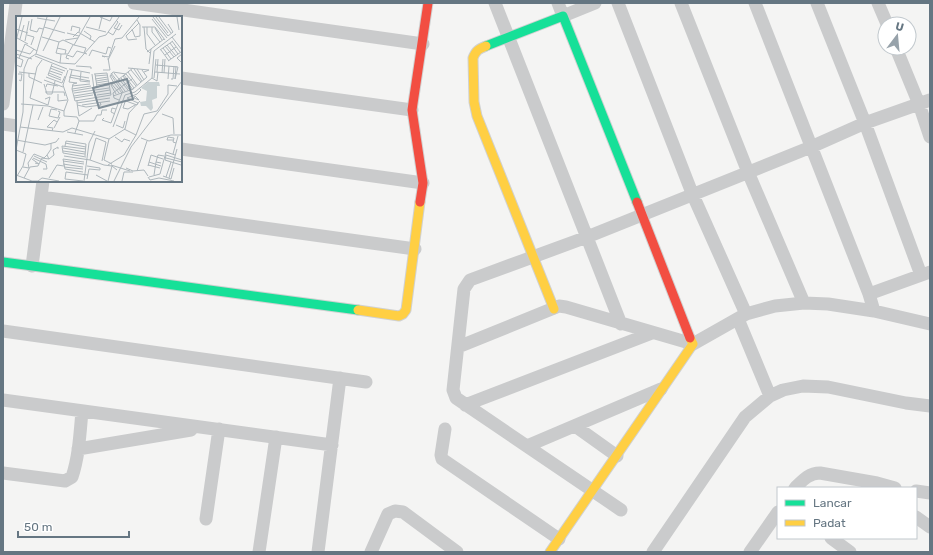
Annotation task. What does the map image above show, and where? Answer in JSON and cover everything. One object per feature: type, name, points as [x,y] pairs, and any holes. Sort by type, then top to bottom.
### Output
[{"type":"street","points":[[3,104],[16,3]]},
{"type":"street","points":[[134,3],[422,44]]},
{"type":"street","points":[[3,262],[399,316],[403,314],[406,310],[423,183],[412,110],[428,3]]},
{"type":"street","points":[[495,3],[621,324]]},
{"type":"street","points":[[558,3],[693,344]]},
{"type":"street","points":[[554,309],[477,116],[474,102],[473,58],[478,49],[595,3]]},
{"type":"street","points":[[618,3],[742,317],[770,396]]},
{"type":"street","points":[[681,3],[748,172],[804,303]]},
{"type":"street","points":[[755,3],[874,310]]},
{"type":"street","points":[[817,3],[925,273],[869,294]]},
{"type":"street","points":[[878,3],[884,16]]},
{"type":"street","points":[[900,56],[924,102],[930,137]]},
{"type":"street","points":[[182,78],[412,110]]},
{"type":"street","points":[[621,510],[464,405],[456,398],[454,394],[458,347],[464,289],[466,284],[470,280],[587,237],[865,123],[924,102]]},
{"type":"street","points":[[3,124],[16,126]]},
{"type":"street","points":[[182,149],[423,183]]},
{"type":"street","points":[[32,266],[43,182]]},
{"type":"street","points":[[41,197],[415,249]]},
{"type":"street","points":[[550,552],[693,344],[742,317],[775,306],[804,303],[828,304],[874,310],[930,324]]},
{"type":"street","points":[[458,347],[559,306],[693,344]]},
{"type":"street","points":[[3,331],[366,382]]},
{"type":"street","points":[[464,405],[652,332]]},
{"type":"street","points":[[318,552],[340,378]]},
{"type":"street","points":[[653,552],[745,417],[770,396],[783,390],[803,386],[822,387],[906,403],[930,406]]},
{"type":"street","points":[[526,446],[663,389]]},
{"type":"street","points":[[3,400],[332,445]]},
{"type":"street","points":[[3,473],[65,481],[72,477],[76,467],[82,411]]},
{"type":"street","points":[[575,426],[617,456]]},
{"type":"street","points":[[78,449],[204,427]]},
{"type":"street","points":[[206,519],[219,429]]},
{"type":"street","points":[[446,430],[441,455],[442,459],[559,539]]},
{"type":"street","points":[[259,552],[276,437]]},
{"type":"street","points":[[796,487],[813,473],[829,474],[879,486]]},
{"type":"street","points":[[917,491],[930,493]]},
{"type":"street","points":[[371,552],[388,514],[395,511],[403,512],[457,552]]},
{"type":"street","points":[[750,552],[777,513]]},
{"type":"street","points":[[917,518],[930,527]]},
{"type":"street","points":[[832,539],[850,552]]},
{"type":"traffic: fast","points":[[486,46],[563,16],[637,202]]},
{"type":"traffic: fast","points":[[3,262],[358,310]]},
{"type":"traffic: slow","points":[[486,46],[478,50],[473,58],[474,102],[477,116],[554,309]]},
{"type":"traffic: slow","points":[[358,310],[399,316],[406,310],[420,202]]},
{"type":"traffic: slow","points":[[550,552],[693,344],[690,338]]},
{"type":"traffic: jam","points":[[420,202],[423,183],[412,110],[428,3]]},
{"type":"traffic: jam","points":[[637,202],[690,338]]}]
